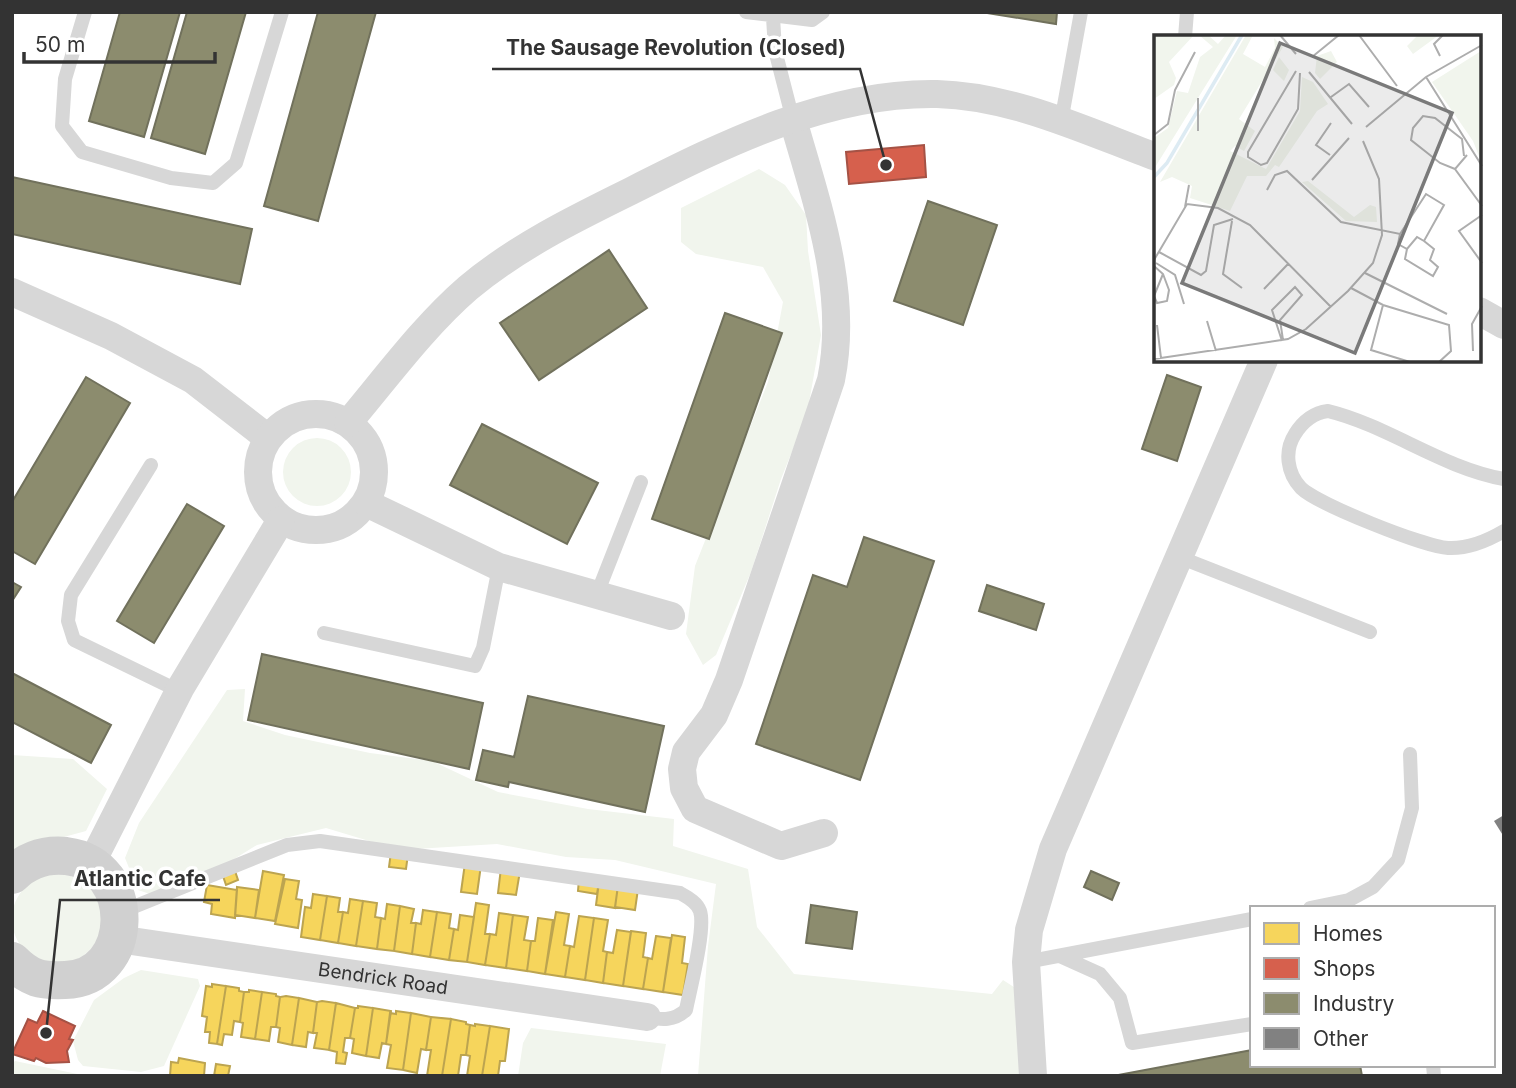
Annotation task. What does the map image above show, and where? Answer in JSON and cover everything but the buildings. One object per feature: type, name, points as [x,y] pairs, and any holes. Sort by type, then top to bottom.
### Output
[{"type":"street","points":[[348,423],[450,305],[503,261],[561,226],[678,167],[793,120],[839,106],[937,94],[1000,103],[1154,156]]},
{"type":"street","points":[[793,120],[821,216],[833,274],[836,296],[835,365],[729,680],[714,715],[686,752],[682,769],[684,788],[695,809],[725,823],[781,846],[824,833]]},
{"type":"street","points":[[12,292],[111,336],[193,380],[268,438]]},
{"type":"street","points":[[1481,312],[1504,325]]},
{"type":"street","points":[[1033,1076],[1026,962],[1029,930],[1053,849],[1263,362]]},
{"type":"street","points":[[304,414],[327,414],[348,423],[361,435],[370,450],[374,468],[373,486],[366,503],[349,520],[327,530],[303,530],[281,520],[268,507],[260,491],[257,472],[260,454],[268,438],[284,423],[304,414]]},
{"type":"street","points":[[366,503],[499,567],[671,616]]},
{"type":"street","points":[[91,864],[179,691],[281,520]]},
{"type":"street","points":[[12,875],[21,866],[41,857],[54,855],[76,858],[91,864],[107,879],[114,891],[119,926],[107,959],[76,980],[44,981],[16,976]]},
{"type":"street","name":"Bendrick Road","points":[[119,926],[647,1017]]},
{"type":"lane","points":[[85,12],[65,79],[62,127],[82,152],[171,178],[213,183],[236,163],[282,12]]},
{"type":"lane","points":[[746,12],[813,20],[824,12]]},
{"type":"lane","points":[[1061,122],[1081,12]]},
{"type":"lane","points":[[1185,35],[1187,12]]},
{"type":"lane","points":[[773,17],[775,50],[793,120]]},
{"type":"lane","points":[[1504,479],[1489,477],[1328,411],[1318,412],[1309,418],[1300,426],[1289,445],[1290,467],[1294,479],[1309,495],[1408,539],[1448,548],[1463,548],[1504,531]]},
{"type":"lane","points":[[151,465],[71,595],[68,621],[75,639],[179,691]]},
{"type":"lane","points":[[597,594],[642,482]]},
{"type":"lane","points":[[1179,557],[1370,632]]},
{"type":"lane","points":[[324,633],[475,666],[483,648],[499,567]]},
{"type":"lane","points":[[1320,906],[1349,900],[1362,894],[1373,887],[1398,860],[1412,808],[1410,754]]},
{"type":"lane","points":[[119,926],[287,845],[320,841],[680,892],[692,900],[700,911],[699,941],[686,1010],[671,1019],[647,1017]]},
{"type":"lane","points":[[1026,962],[1250,919]]},
{"type":"lane","points":[[1060,956],[1100,974],[1120,998],[1132,1043],[1250,1024]]},
{"type":"shaded area","points":[[759,169],[785,185],[806,215],[808,251],[821,335],[807,414],[781,479],[751,572],[716,655],[703,665],[686,634],[695,566],[768,382],[783,302],[763,267],[696,254],[681,242],[681,208]]},
{"type":"shaded area","points":[[317,438],[330,441],[341,448],[348,459],[351,472],[348,485],[341,496],[330,503],[317,506],[304,503],[293,496],[286,485],[283,472],[286,459],[293,448],[304,441]]},
{"type":"shaded area","points":[[245,689],[243,721],[285,735],[370,753],[432,761],[498,792],[588,809],[674,819],[673,846],[748,869],[757,927],[794,974],[992,994],[1003,980],[1017,989],[1025,1076],[698,1076],[708,946],[716,884],[615,860],[566,857],[497,844],[399,850],[326,828],[257,845],[168,900],[138,890],[125,858],[139,823],[227,690]]},
{"type":"shaded area","points":[[12,755],[73,759],[107,789],[86,831],[12,851]]},
{"type":"shaded area","points":[[48,874],[66,874],[82,881],[95,894],[102,910],[102,928],[95,944],[82,957],[66,964],[48,964],[32,957],[19,944],[12,928],[12,910],[19,894],[32,881]]},
{"type":"shaded area","points":[[141,970],[198,979],[200,986],[164,1066],[141,1072],[83,1066],[78,1060],[73,1041],[94,1000],[124,978]]},
{"type":"shaded area","points":[[531,1028],[666,1044],[660,1076],[518,1076],[523,1043]]},
{"type":"shaded area","points":[[15,1061],[87,1076],[12,1076],[12,1064]]},
{"type":"place","name":"The Sausage Revolution (Closed)","points":[[886,165]]},
{"type":"place","name":"Atlantic Cafe","points":[[46,1033]]}]
